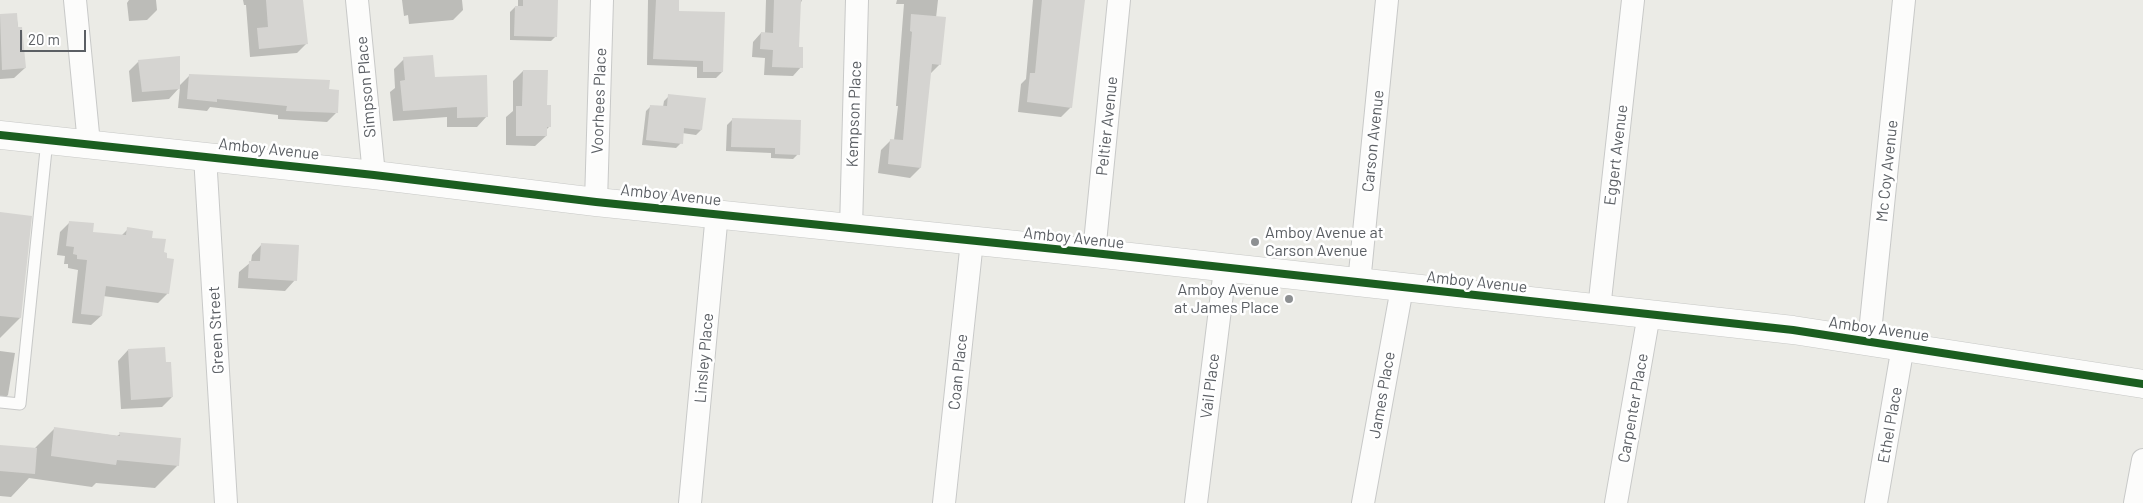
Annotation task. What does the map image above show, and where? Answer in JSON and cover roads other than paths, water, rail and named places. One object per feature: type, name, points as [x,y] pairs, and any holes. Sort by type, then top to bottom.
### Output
[{"type":"street","points":[[75,0],[89,144]]},
{"type":"street","name":"Simpson Place","points":[[357,0],[374,175]]},
{"type":"street","name":"Voorhees Place","points":[[596,202],[602,0]]},
{"type":"street","name":"Kempson Place","points":[[851,228],[857,0]]},
{"type":"street","name":"Peltier Avenue","points":[[1094,253],[1119,0]]},
{"type":"street","name":"Carson Avenue","points":[[1359,283],[1387,0]]},
{"type":"street","name":"Eggert Avenue","points":[[1598,309],[1633,0]]},
{"type":"street","name":"Mc Coy Avenue","points":[[1869,342],[1904,0]]},
{"type":"street","name":"Amboy Avenue","points":[[0,135],[205,156],[596,202],[1094,253],[1225,269],[1793,330],[2143,384]]},
{"type":"street","name":"Green Street","points":[[205,156],[226,503]]},
{"type":"street","name":"Linsley Place","points":[[690,503],[717,213]]},
{"type":"street","name":"Coan Place","points":[[944,503],[972,241]]},
{"type":"street","name":"Vail Place","points":[[1196,503],[1225,269]]},
{"type":"street","name":"James Place","points":[[1363,503],[1402,288]]},
{"type":"street","name":"Carpenter Place","points":[[1616,503],[1649,314]]},
{"type":"street","name":"Ethel Place","points":[[1876,503],[1904,346]]},
{"type":"street","points":[[2135,503],[2143,460]]},
{"type":"lane","points":[[0,402],[20,404],[47,140]]},
{"type":"place","name":"Amboy Avenue at Carson Avenue","points":[[1255,242]]},
{"type":"place","name":"Amboy Avenue at James Place","points":[[1289,299]]}]
